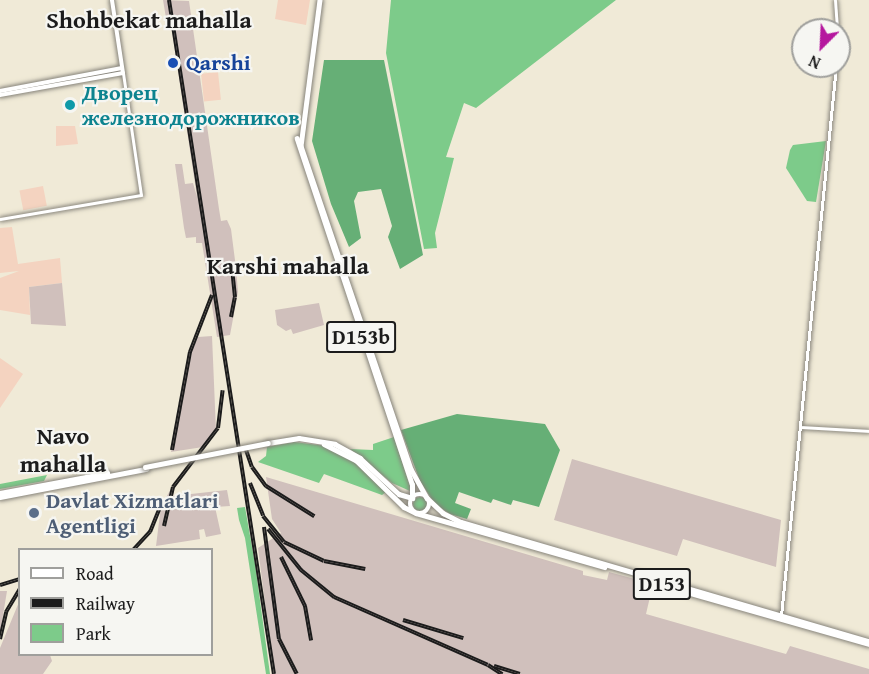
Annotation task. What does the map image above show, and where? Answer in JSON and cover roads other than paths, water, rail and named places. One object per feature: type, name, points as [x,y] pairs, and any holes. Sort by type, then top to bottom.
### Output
[{"type":"main road","points":[[0,93],[123,70],[112,0]]},
{"type":"main road","name":"D153b","points":[[319,0],[298,144],[412,486],[412,498]]},
{"type":"main road","name":"D153b","points":[[349,295],[411,469],[427,498]]},
{"type":"main road","name":"D153","points":[[0,495],[306,438],[335,444],[360,458],[399,494],[412,498]]},
{"type":"main road","name":"D153","points":[[268,444],[309,441],[340,450],[416,513],[869,642]]},
{"type":"main road","points":[[420,494],[427,498],[428,510],[416,513],[410,506],[412,498],[420,494]]},
{"type":"main road","name":"D153","points":[[427,498],[443,513],[461,522],[781,617]]},
{"type":"street","points":[[835,0],[836,18]]},
{"type":"street","points":[[0,219],[141,195],[123,70]]},
{"type":"street","points":[[781,617],[802,427],[835,78]]},
{"type":"street","points":[[802,427],[869,432]]},
{"type":"railway","points":[[169,0],[274,674]]},
{"type":"railway","points":[[231,317],[235,297],[232,269]]},
{"type":"railway","points":[[172,450],[190,352],[212,295]]},
{"type":"railway","points":[[164,526],[173,487],[218,428],[223,390]]},
{"type":"railway","points":[[245,447],[252,467],[266,486],[314,516]]},
{"type":"railway","points":[[250,483],[263,516],[284,542],[324,561],[365,569]]},
{"type":"railway","points":[[135,548],[150,532],[163,499]]},
{"type":"railway","points":[[264,527],[279,639],[297,674]]},
{"type":"railway","points":[[268,529],[301,570],[334,597],[488,665],[502,674]]},
{"type":"railway","points":[[281,557],[305,606],[311,640]]},
{"type":"railway","points":[[0,585],[18,580]]},
{"type":"railway","points":[[0,639],[6,612],[18,592]]},
{"type":"railway","points":[[403,620],[463,638]]},
{"type":"railway","points":[[494,666],[520,674]]},
{"type":"place","name":"Qarshi","points":[[173,63]]},
{"type":"place","name":"Дворец железнодорожников","points":[[70,105]]},
{"type":"place","name":"Davlat Xizmatlari Agentligi","points":[[34,513]]},
{"type":"district","name":"Shohbekat mahalla","points":[[149,20]]},
{"type":"district","name":"Karshi mahalla","points":[[288,266]]},
{"type":"district","name":"Navo mahalla","points":[[63,450]]}]
